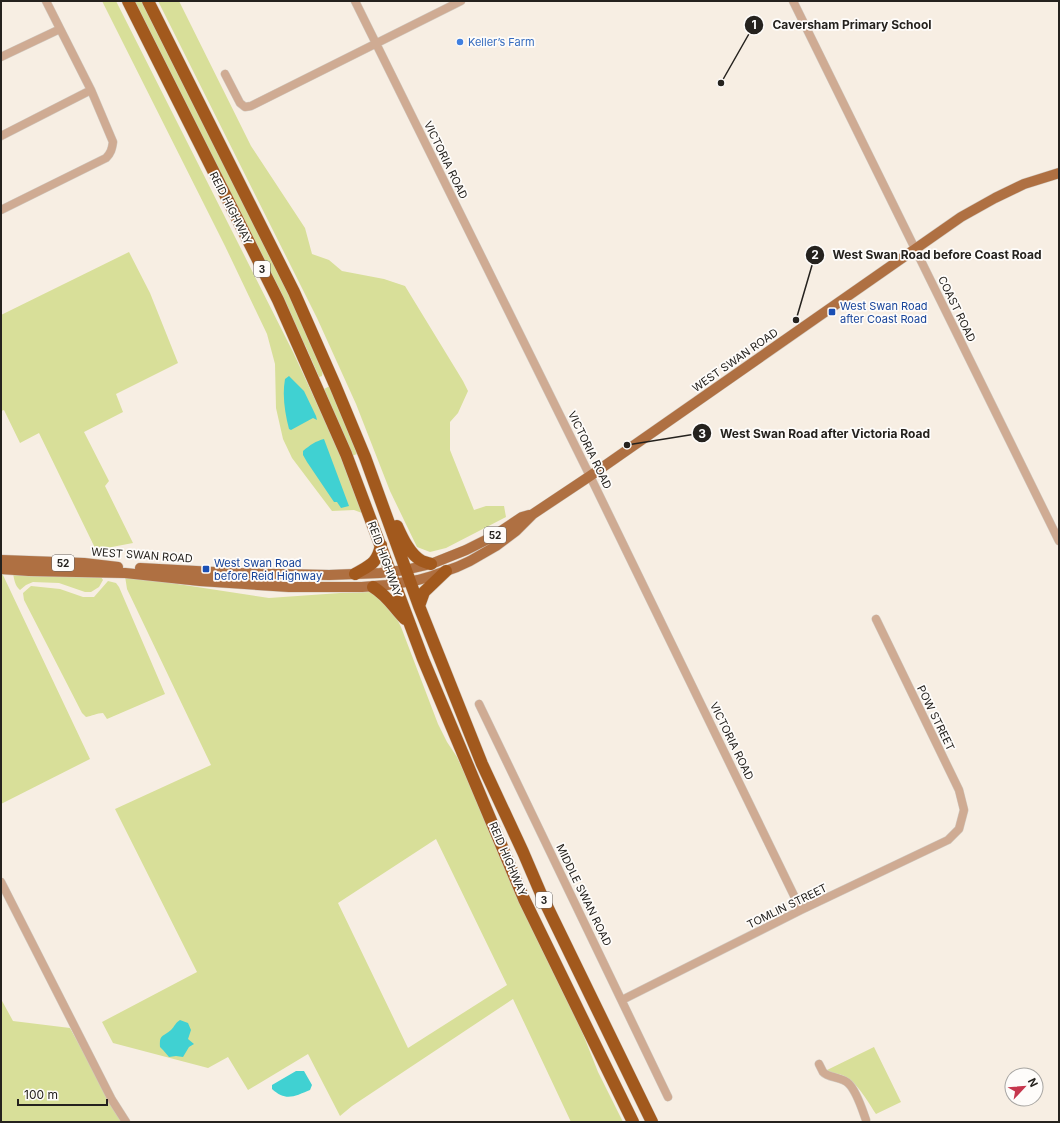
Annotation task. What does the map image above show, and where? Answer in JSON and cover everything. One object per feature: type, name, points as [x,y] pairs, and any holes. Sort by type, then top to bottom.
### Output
[{"type":"highway","name":"REID HIGHWAY","points":[[128,1],[278,300],[346,454],[409,622],[454,734],[524,899],[633,1122]]},
{"type":"highway","name":"REID HIGHWAY","points":[[148,1],[294,292],[365,458],[419,606],[482,764],[523,852],[540,894],[652,1122]]},
{"type":"highway","points":[[385,514],[396,525],[401,537],[413,554],[423,562],[431,564]]},
{"type":"highway","points":[[355,574],[374,562],[379,555],[380,545]]},
{"type":"highway","points":[[419,606],[424,592],[446,571]]},
{"type":"highway","points":[[373,587],[384,595],[397,612],[409,622]]},
{"type":"main road","name":"WEST SWAN ROAD","points":[[1,560],[84,563],[232,573],[329,575],[390,572],[421,579],[446,571],[470,561],[496,546],[516,531],[533,514],[590,476],[961,217],[1024,184],[1059,173]]},
{"type":"main road","name":"WEST SWAN ROAD","points":[[1,569],[125,573],[200,581],[289,587],[373,587],[395,584],[431,564],[466,550],[492,537],[522,517],[533,514]]},
{"type":"street","points":[[1,210],[106,158],[110,154],[113,142],[91,90],[46,1]]},
{"type":"street","name":"VICTORIA ROAD","points":[[356,1],[590,476],[801,910]]},
{"type":"street","points":[[225,74],[240,103],[245,107],[251,106],[462,1]]},
{"type":"street","name":"COAST ROAD","points":[[793,1],[1059,541]]},
{"type":"street","points":[[1,57],[60,28]]},
{"type":"street","points":[[1,136],[91,90]]},
{"type":"street","name":"POW STREET","points":[[876,619],[959,790],[964,810],[959,829]]},
{"type":"street","name":"MIDDLE SWAN ROAD","points":[[479,704],[668,1097]]},
{"type":"street","name":"TOMLIN STREET","points":[[622,1000],[801,910],[948,840],[959,829]]},
{"type":"street","points":[[1,882],[112,1100],[126,1122]]},
{"type":"street","points":[[819,1064],[827,1076],[839,1079],[849,1084],[859,1102],[866,1122]]},
{"type":"green space","points":[[102,1],[116,1],[293,352],[337,447],[362,513],[354,510],[332,511],[292,458],[283,439],[276,408],[275,364],[267,334],[225,246]]},
{"type":"green space","points":[[132,1],[144,1],[224,160],[310,338],[321,362],[323,372],[322,376],[319,377],[305,345],[303,345]]},
{"type":"green space","points":[[158,1],[179,1],[251,146],[305,228],[312,254],[329,260],[342,271],[384,279],[405,286],[468,391],[458,413],[450,422],[450,450],[474,510],[486,506],[504,506],[506,517],[446,548],[430,552],[417,547],[390,491],[356,404],[317,318]]},
{"type":"green space","points":[[129,252],[150,293],[178,363],[116,394],[123,412],[84,432],[109,481],[105,486],[133,543],[96,550],[39,433],[20,443],[4,410],[1,411],[1,315]]},
{"type":"green space","points":[[330,386],[357,454],[352,456],[324,389]]},
{"type":"green space","points":[[1,572],[90,759],[1,804]]},
{"type":"green space","points":[[13,573],[101,577],[103,580],[99,587],[91,592],[85,592],[59,583],[33,582],[20,590],[14,580]]},
{"type":"green space","points":[[125,576],[269,598],[371,592],[392,609],[401,627],[438,724],[457,757],[581,1029],[598,1072],[623,1122],[571,1122],[513,999],[352,1106],[340,1116],[308,1054],[248,1090],[228,1057],[208,1068],[113,1043],[102,1022],[197,972],[115,809],[211,765],[127,589]],"holes":[[[436,839],[507,985],[408,1048],[338,903]]]},
{"type":"green space","points":[[108,581],[116,583],[119,587],[165,694],[107,719],[103,713],[86,717],[82,713],[24,600],[23,593],[31,586],[60,589],[83,597],[94,597]]},
{"type":"green space","points":[[1,999],[13,1021],[70,1028],[122,1122],[1,1122]]},
{"type":"green space","points":[[874,1047],[901,1102],[876,1114],[862,1093],[849,1079],[842,1075],[825,1071]]},
{"type":"water","points":[[289,376],[304,391],[317,420],[313,418],[291,430],[289,429],[285,411],[284,398],[285,379]]},
{"type":"water","points":[[324,439],[349,506],[341,508],[337,502],[334,502],[303,455],[303,451],[308,447]]},
{"type":"water","points":[[180,1020],[188,1023],[191,1030],[188,1039],[194,1044],[189,1047],[183,1057],[169,1057],[160,1047],[160,1040],[162,1036],[171,1030]]},
{"type":"water","points":[[296,1071],[304,1071],[312,1085],[310,1090],[295,1096],[286,1097],[272,1089],[272,1085]]},
{"type":"place","name":"Keller’s Farm","points":[[460,42]]},
{"type":"place","name":"Caversham Primary School","points":[[721,83]]},
{"type":"place","name":"West Swan Road after Coast Road","points":[[832,312]]},
{"type":"place","name":"West Swan Road before Coast Road","points":[[796,320]]},
{"type":"place","name":"West Swan Road after Victoria Road","points":[[627,445]]},
{"type":"place","name":"West Swan Road before Reid Highway","points":[[206,569]]}]
